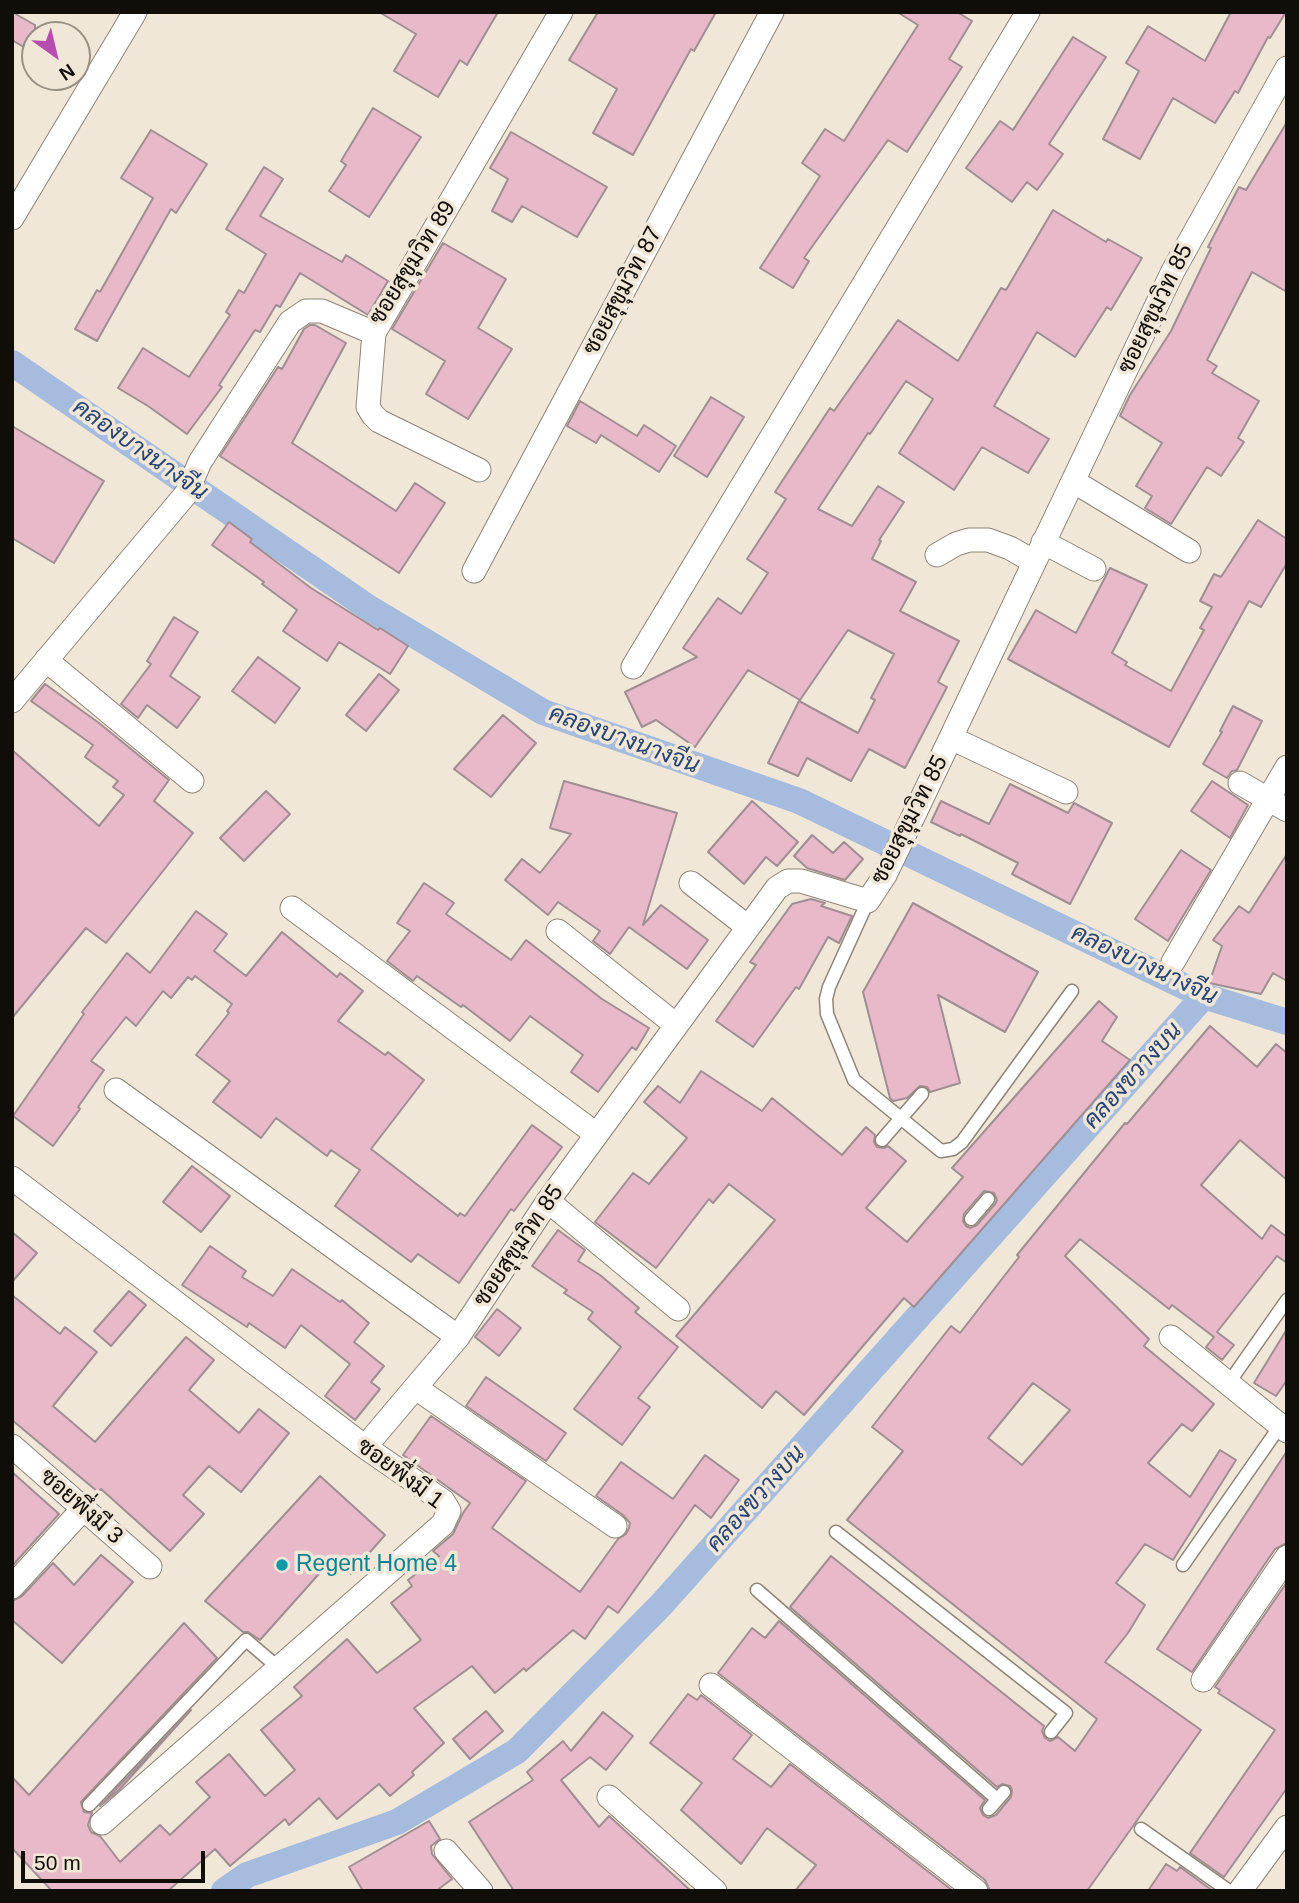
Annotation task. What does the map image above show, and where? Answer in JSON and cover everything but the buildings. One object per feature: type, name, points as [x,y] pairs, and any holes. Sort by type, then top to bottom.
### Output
[{"type":"street","points":[[12,218],[135,12]]},
{"type":"street","name":"ซอยสุขุมวิท 89","points":[[12,701],[186,494],[200,462],[290,322],[306,311],[322,311],[374,332],[561,12]]},
{"type":"street","name":"ซอยสุขุมวิท 87","points":[[474,570],[772,12]]},
{"type":"street","points":[[633,667],[1028,12]]},
{"type":"street","name":"ซอยสุขุมวิท 85","points":[[365,1447],[458,1337],[596,1134],[777,888],[788,881],[801,881],[868,901],[885,875],[914,815],[1172,271],[1287,68]]},
{"type":"street","points":[[374,332],[368,407],[373,415],[379,421],[479,470]]},
{"type":"street","points":[[1073,481],[1189,551]]},
{"type":"street","points":[[937,555],[956,544],[988,540],[1094,569]]},
{"type":"street","points":[[46,660],[192,781]]},
{"type":"street","points":[[951,738],[1066,792]]},
{"type":"street","points":[[1173,962],[1278,804],[1287,767]]},
{"type":"street","points":[[1240,783],[1278,804]]},
{"type":"street","points":[[691,883],[748,927]]},
{"type":"street","points":[[292,908],[596,1134]]},
{"type":"street","points":[[558,931],[677,1025]]},
{"type":"street","points":[[116,1090],[458,1337]]},
{"type":"street","name":"ซอยพึ่งมี 1","points":[[12,1178],[365,1447],[443,1502],[449,1511],[443,1524],[280,1669],[95,1814]]},
{"type":"street","points":[[548,1202],[678,1309]]},
{"type":"street","points":[[1171,1337],[1283,1429]]},
{"type":"street","points":[[416,1388],[615,1526]]},
{"type":"street","name":"ซอยพึ่งมี 3","points":[[12,1446],[150,1567]]},
{"type":"street","points":[[12,1587],[83,1508]]},
{"type":"street","points":[[1203,1680],[1287,1557]]},
{"type":"street","points":[[710,1685],[945,1861],[976,1891]]},
{"type":"street","points":[[609,1797],[715,1891]]},
{"type":"street","points":[[1240,1891],[1287,1827]]},
{"type":"street","points":[[446,1851],[481,1891]]},
{"type":"lane","points":[[868,901],[829,987],[826,999],[827,1014],[855,1080],[941,1151],[958,1146],[1072,991]]},
{"type":"lane","points":[[882,1140],[922,1094]]},
{"type":"lane","points":[[971,1219],[988,1199]]},
{"type":"lane","points":[[1228,1384],[1287,1300]]},
{"type":"lane","points":[[1183,1565],[1283,1429]]},
{"type":"lane","points":[[836,1532],[1066,1713],[1051,1732]]},
{"type":"lane","points":[[757,1590],[996,1800]]},
{"type":"lane","points":[[95,1814],[246,1640],[280,1669]]},
{"type":"lane","points":[[1141,1829],[1229,1891]]},
{"type":"waterway","name":"คลองบางนางจีน","points":[[12,363],[369,608],[543,712],[799,801],[1204,996],[1287,1022]]},
{"type":"waterway","name":"คลองขวางบน","points":[[224,1891],[247,1875],[397,1822],[517,1751],[661,1605],[1204,996]]},
{"type":"place","name":"Regent Home 4","points":[[282,1565]]}]
